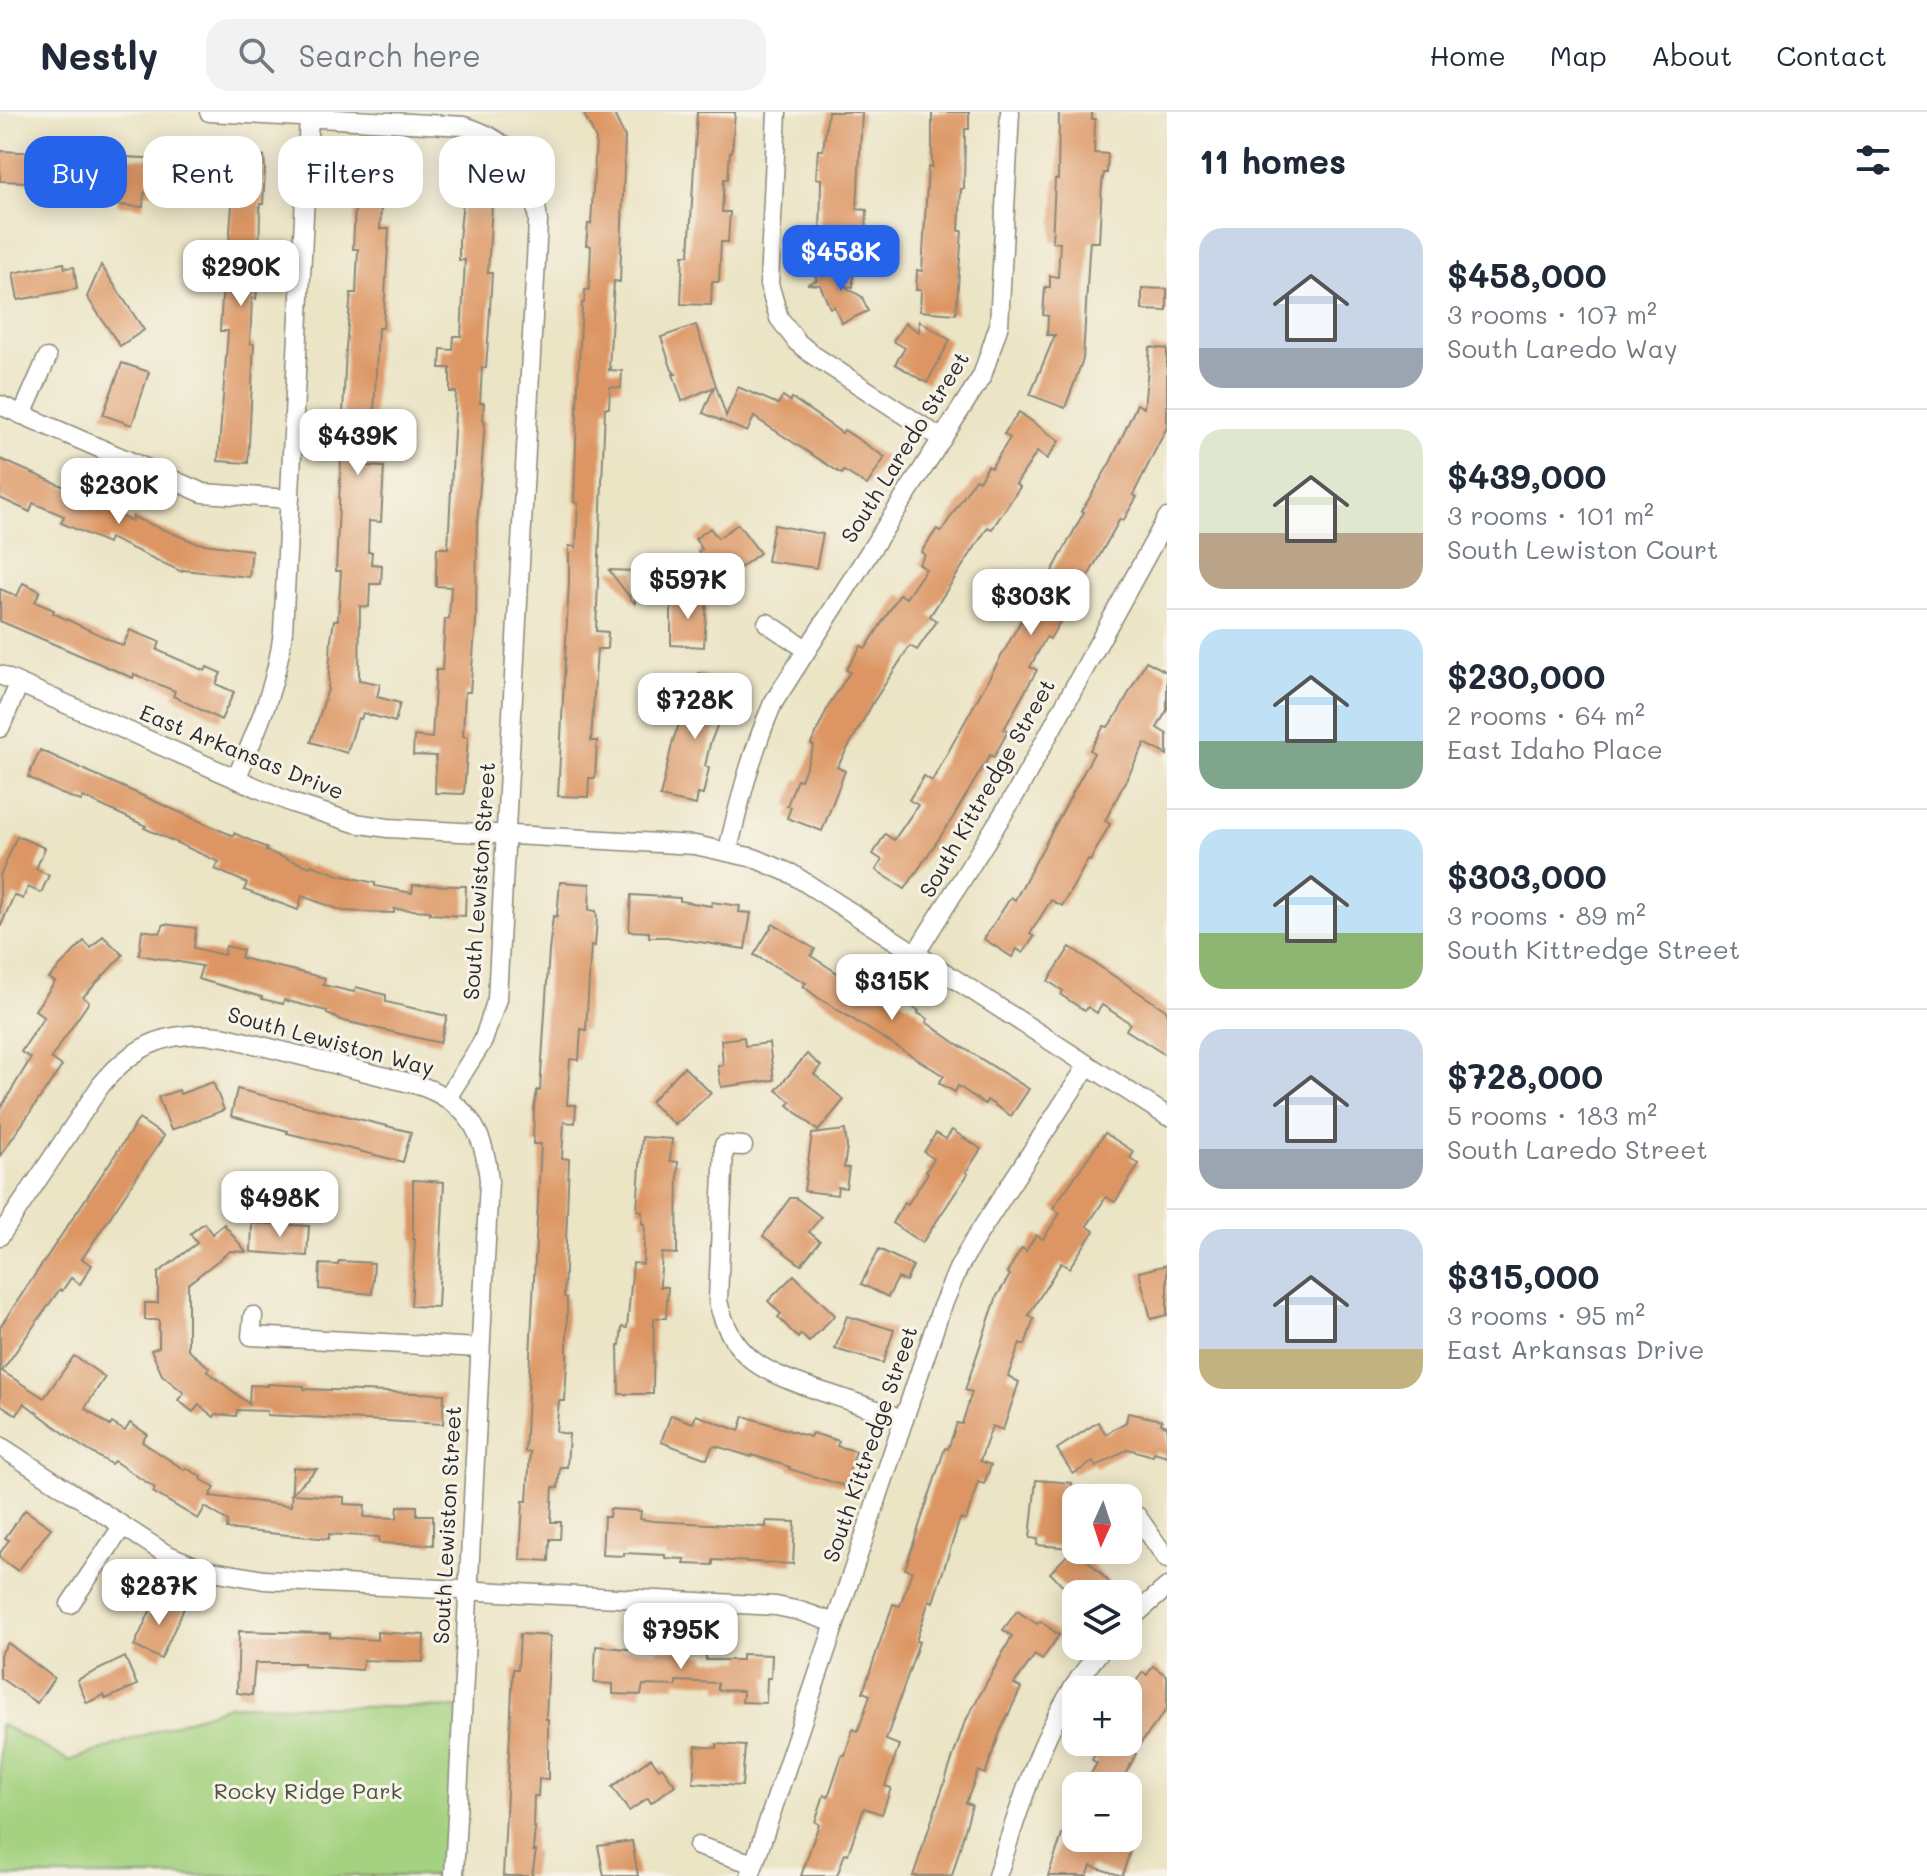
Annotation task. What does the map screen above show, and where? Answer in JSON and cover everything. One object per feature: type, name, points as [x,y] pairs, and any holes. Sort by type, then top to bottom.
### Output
[{"type":"street","name":"South Lewiston Street","points":[[209,112],[464,126],[519,150],[536,198],[538,222],[497,999],[483,1041],[447,1098],[469,1118],[479,1134],[487,1157],[489,1181],[454,1876]]},
{"type":"street","points":[[777,112],[769,269],[771,322],[813,355],[942,439]]},
{"type":"street","name":"South Laredo Street","points":[[728,850],[743,785],[758,737],[773,703],[982,376],[999,325],[1010,112]]},
{"type":"street","points":[[236,779],[267,707],[278,669],[283,632],[309,117]]},
{"type":"street","points":[[22,415],[47,358]]},
{"type":"street","points":[[0,405],[203,493],[290,499]]},
{"type":"street","name":"South Kittredge Street","points":[[916,953],[1018,790],[1166,523]]},
{"type":"street","points":[[767,623],[806,649]]},
{"type":"street","name":"East Arkansas Drive","points":[[0,675],[236,779],[322,814],[355,823],[388,828],[695,845],[728,850],[792,874],[1167,1116]]},
{"type":"street","points":[[0,728],[19,684]]},
{"type":"street","name":"South Lewiston Way","points":[[0,1236],[101,1085],[116,1066],[153,1032],[179,1035],[204,1033],[226,1037],[418,1085],[447,1098]]},
{"type":"street","name":"South Kittredge Street","points":[[698,1846],[752,1870],[941,1309],[958,1269],[1088,1065]]},
{"type":"street","points":[[743,1146],[724,1145],[718,1301],[726,1347],[780,1378],[904,1419]]},
{"type":"street","points":[[253,1316],[251,1336],[480,1348]]},
{"type":"street","points":[[0,1446],[166,1554],[226,1575],[264,1580],[776,1606],[835,1623]]},
{"type":"street","points":[[1142,1523],[1167,1559]]},
{"type":"street","points":[[70,1604],[122,1527]]},
{"type":"street","points":[[1142,1609],[1167,1587]]},
{"type":"street","points":[[997,1876],[1035,1761],[1054,1721],[1094,1660]]},
{"type":"green space","name":"Rocky Ridge Park","points":[[231,1705],[462,1708],[454,1876],[0,1876],[0,1724],[69,1761]]},
{"type":"building","points":[[583,112],[613,112],[625,137],[620,282],[614,281],[609,370],[622,371],[621,388],[610,387],[609,408],[605,408],[596,631],[608,632],[607,649],[597,649],[591,741],[597,741],[595,778],[589,778],[588,797],[558,796],[569,546],[576,547],[578,503],[574,502],[582,303],[585,290],[589,290],[591,246],[586,245],[588,224],[591,224],[596,139]]},
{"type":"building","points":[[697,112],[735,112],[722,212],[730,212],[728,242],[721,242],[719,282],[712,282],[711,305],[681,304],[683,255],[689,255]]},
{"type":"building","points":[[828,112],[862,112],[857,209],[867,210],[866,234],[856,233],[855,253],[820,252],[821,179],[816,178],[818,150],[823,150]]},
{"type":"building","points":[[932,112],[969,112],[969,129],[965,129],[964,189],[961,189],[959,231],[962,231],[956,314],[920,311],[921,290],[916,290],[917,270],[922,271],[928,167],[932,167]]},
{"type":"building","points":[[1059,112],[1092,112],[1092,119],[1095,119],[1094,153],[1108,154],[1107,173],[1104,173],[1102,184],[1099,242],[1090,242],[1083,359],[1065,408],[1030,395],[1055,335],[1047,335],[1048,316],[1043,315],[1045,287],[1050,287],[1050,276],[1058,277],[1060,243],[1052,242],[1055,179],[1058,179]]},
{"type":"building","points":[[0,151],[24,152],[24,182],[0,181]]},
{"type":"building","points":[[262,156],[265,169],[262,204]]},
{"type":"building","points":[[127,157],[143,158],[143,207],[127,206]]},
{"type":"building","points":[[232,208],[260,208],[259,273],[256,299],[252,298],[250,343],[254,344],[248,463],[218,461],[228,331],[220,331],[223,281],[226,281]]},
{"type":"building","points":[[355,208],[381,208],[380,229],[389,229],[383,328],[378,328],[368,466],[384,467],[381,522],[369,521],[368,552],[372,552],[371,564],[382,565],[381,584],[370,584],[369,607],[360,606],[359,680],[380,684],[377,697],[400,703],[395,722],[363,713],[361,719],[358,718],[347,753],[311,742],[328,689],[331,639],[334,620],[338,620],[341,571],[336,571],[346,347],[351,293],[356,293],[358,249],[353,249]]},
{"type":"building","points":[[462,208],[492,208],[489,326],[480,403],[484,403],[485,421],[477,525],[476,620],[470,692],[465,692],[463,736],[468,737],[464,794],[435,793],[436,756],[413,755],[414,736],[432,738],[436,670],[442,670],[445,619],[449,619],[451,587],[436,586],[436,569],[437,548],[448,548],[456,392],[450,392],[450,368],[440,368],[441,349],[453,350],[454,336],[461,336],[465,260],[459,260]]},
{"type":"building","points":[[854,262],[853,287],[844,286],[862,297],[868,311],[842,323],[834,306],[830,308],[820,285],[807,284],[817,280],[811,267],[826,276]]},
{"type":"building","points":[[64,263],[65,268],[74,267],[77,289],[18,300],[13,273]]},
{"type":"building","points":[[101,265],[144,330],[120,346],[87,297]]},
{"type":"building","points":[[1142,288],[1167,289],[1167,311],[1142,310]]},
{"type":"building","points":[[919,321],[950,340],[927,383],[895,364],[905,348],[893,341],[905,323],[919,332]]},
{"type":"building","points":[[696,325],[726,416],[738,387],[778,404],[783,396],[790,401],[792,398],[842,433],[844,430],[885,457],[867,485],[844,471],[842,474],[754,417],[747,432],[703,413],[714,387],[682,401],[673,374],[676,374],[661,337]]},
{"type":"building","points":[[1150,347],[1167,349],[1167,427],[1133,495],[1137,497],[1123,521],[1120,519],[1066,616],[1050,639],[1046,637],[1030,667],[1037,670],[1004,729],[1008,731],[994,757],[990,755],[905,889],[876,870],[882,860],[873,854],[885,834],[894,840],[918,805],[909,800],[924,776],[932,781],[1028,608],[1017,602],[1028,582],[1039,588],[1044,580],[1047,581],[1111,461],[1137,404],[1144,408]]},
{"type":"building","points":[[122,363],[149,372],[132,425],[103,415]]},
{"type":"building","points":[[1019,412],[1059,441],[1047,459],[1037,452],[1016,484],[1020,487],[992,529],[988,527],[930,616],[937,621],[917,650],[910,646],[874,701],[837,767],[845,771],[822,831],[787,818],[791,807],[787,806],[797,779],[801,780],[814,746],[811,744],[830,703],[850,672],[846,670],[861,646],[866,648],[900,594],[906,598],[926,569],[919,564],[925,555],[921,552],[937,529],[941,532],[975,479],[979,481],[988,466],[991,468],[1010,438],[1004,434]]},
{"type":"building","points":[[0,459],[90,498],[88,502],[132,521],[133,517],[196,543],[252,550],[249,577],[182,572],[110,538],[108,543],[61,523],[64,516],[33,503],[30,512],[0,498]]},
{"type":"building","points":[[738,524],[760,553],[717,585],[703,566],[706,564],[698,552],[702,549],[695,539],[710,528],[718,538]]},
{"type":"building","points":[[774,525],[823,534],[816,568],[767,561]]},
{"type":"building","points":[[609,570],[635,571],[635,604]]},
{"type":"building","points":[[23,583],[40,591],[35,602],[123,646],[130,630],[160,642],[157,650],[205,671],[207,667],[221,673],[216,684],[234,692],[221,720],[173,696],[175,691],[134,674],[133,678],[0,621],[0,589],[17,596]]},
{"type":"building","points":[[671,596],[707,598],[704,647],[671,645]]},
{"type":"building","points":[[1146,661],[1167,672],[1167,710],[1157,728],[1167,734],[1167,755],[1145,743],[1105,821],[1110,824],[1090,861],[1062,906],[1051,900],[1030,934],[1034,937],[1023,953],[1017,949],[1012,957],[984,939],[1011,897],[1015,900],[1094,753],[1090,750],[1104,726],[1108,727],[1119,711]]},
{"type":"building","points":[[699,673],[733,685],[710,744],[703,795],[698,794],[696,805],[660,797],[673,740]]},
{"type":"building","points":[[40,750],[217,829],[234,836],[234,833],[267,848],[266,851],[310,867],[412,893],[413,885],[466,886],[465,916],[394,909],[394,913],[343,911],[302,896],[298,910],[244,890],[247,883],[215,869],[219,862],[83,797],[81,801],[59,793],[28,777]]},
{"type":"building","points":[[17,836],[45,848],[36,869],[49,875],[41,893],[28,887],[23,899],[14,895],[0,928],[0,876]]},
{"type":"building","points":[[560,882],[590,884],[589,910],[596,911],[597,919],[595,946],[591,945],[586,1030],[581,1029],[579,1060],[570,1059],[567,1105],[576,1105],[575,1123],[564,1122],[562,1158],[569,1159],[564,1297],[567,1298],[567,1361],[565,1401],[559,1401],[556,1432],[569,1434],[567,1467],[560,1467],[558,1488],[553,1487],[551,1522],[561,1522],[560,1539],[550,1539],[549,1561],[520,1559],[523,1501],[527,1501],[530,1452],[525,1452],[541,1144],[533,1144],[534,1109],[537,1090],[540,1091],[549,951],[553,916],[557,917]]},
{"type":"building","points":[[631,895],[680,898],[680,901],[711,906],[712,902],[740,906],[739,912],[751,913],[745,949],[649,937],[649,932],[629,931]]},
{"type":"building","points":[[164,924],[196,928],[194,948],[224,955],[226,946],[243,950],[241,958],[325,978],[323,985],[354,992],[356,987],[386,995],[386,1002],[447,1016],[440,1043],[344,1021],[327,1014],[327,1011],[284,1000],[283,1004],[262,999],[198,979],[202,966],[139,955],[142,930],[160,933]]},
{"type":"building","points":[[773,924],[815,949],[811,956],[839,974],[843,967],[893,999],[895,996],[919,1011],[928,1019],[926,1022],[954,1042],[1029,1089],[1011,1116],[958,1086],[955,1092],[939,1083],[944,1076],[817,997],[803,986],[806,983],[754,955]]},
{"type":"building","points":[[103,936],[123,955],[83,997],[89,1002],[51,1058],[62,1066],[0,1156],[0,1109],[31,1058],[21,1052],[44,1017],[35,1010],[55,982],[49,978],[84,941],[91,948]]},
{"type":"building","points":[[1070,947],[1167,1011],[1167,1056],[1126,1030],[1130,1023],[1102,1005],[1097,1013],[1088,1007],[1085,1011],[1061,995],[1063,991],[1048,981]]},
{"type":"building","points":[[744,1037],[745,1046],[769,1043],[774,1080],[721,1087],[718,1066],[723,1065],[721,1040]]},
{"type":"building","points":[[807,1054],[821,1066],[814,1074],[844,1100],[818,1131],[776,1090]]},
{"type":"building","points":[[684,1067],[711,1093],[675,1125],[650,1102]]},
{"type":"building","points":[[213,1082],[224,1110],[171,1130],[158,1097],[179,1090],[180,1094]]},
{"type":"building","points":[[237,1089],[411,1132],[403,1162],[231,1116]]},
{"type":"building","points":[[139,1119],[164,1136],[82,1259],[92,1265],[80,1284],[71,1278],[62,1291],[60,1289],[2,1371],[44,1398],[74,1356],[105,1377],[85,1408],[110,1426],[112,1423],[125,1431],[130,1423],[147,1434],[142,1442],[215,1488],[210,1496],[291,1506],[292,1494],[344,1497],[344,1504],[365,1505],[364,1517],[397,1518],[398,1506],[417,1506],[417,1515],[433,1515],[433,1545],[379,1543],[379,1537],[329,1534],[329,1539],[227,1529],[228,1521],[205,1507],[198,1519],[153,1492],[155,1488],[114,1461],[111,1464],[81,1446],[24,1403],[17,1415],[0,1404],[0,1327]]},
{"type":"building","points":[[845,1130],[847,1147],[844,1168],[849,1168],[846,1188],[838,1187],[837,1195],[804,1191],[812,1134]]},
{"type":"building","points":[[952,1130],[981,1149],[922,1243],[892,1223],[928,1173],[926,1171],[934,1159],[924,1152],[936,1133],[946,1139]]},
{"type":"building","points":[[1105,1133],[1134,1152],[1130,1158],[1139,1164],[1115,1202],[1106,1197],[1087,1226],[1094,1231],[1069,1268],[1061,1263],[1028,1316],[1034,1318],[1025,1345],[1020,1343],[1008,1376],[1019,1382],[1003,1430],[992,1426],[980,1461],[991,1465],[984,1484],[978,1482],[966,1520],[960,1519],[933,1602],[929,1600],[916,1641],[919,1642],[886,1740],[899,1745],[885,1786],[891,1788],[882,1814],[864,1808],[837,1876],[801,1876],[819,1824],[815,1822],[824,1795],[828,1797],[853,1729],[858,1731],[870,1695],[863,1692],[893,1604],[900,1606],[912,1571],[905,1569],[945,1448],[948,1449],[957,1423],[962,1424],[972,1392],[965,1390],[997,1296],[1022,1248],[1026,1251],[1036,1235],[1043,1239],[1060,1213],[1053,1208]]},
{"type":"building","points":[[642,1137],[672,1139],[670,1161],[678,1162],[677,1254],[662,1253],[660,1287],[668,1287],[666,1318],[654,1318],[653,1394],[619,1394],[618,1345],[622,1327],[627,1328],[633,1263],[643,1264],[645,1224],[642,1224],[642,1211],[637,1210]]},
{"type":"building","points":[[413,1180],[444,1182],[438,1307],[411,1306],[415,1239]]},
{"type":"building","points":[[790,1198],[796,1198],[821,1217],[809,1232],[820,1241],[801,1265],[763,1236]]},
{"type":"building","points":[[204,1223],[212,1234],[224,1224],[246,1252],[230,1251],[188,1284],[188,1350],[210,1368],[207,1371],[249,1404],[250,1385],[268,1384],[304,1386],[304,1389],[444,1394],[443,1424],[267,1415],[267,1411],[237,1410],[236,1416],[216,1414],[214,1417],[199,1405],[193,1412],[178,1400],[184,1393],[162,1375],[151,1350],[159,1347],[159,1320],[145,1320],[145,1303],[158,1303],[158,1273],[197,1243],[190,1234]]},
{"type":"building","points":[[252,1223],[309,1226],[307,1256],[251,1252]]},
{"type":"building","points":[[879,1249],[913,1266],[906,1281],[898,1278],[888,1297],[861,1284]]},
{"type":"building","points":[[339,1261],[374,1263],[372,1294],[319,1289],[320,1264],[338,1265]]},
{"type":"building","points":[[1167,1265],[1167,1315],[1151,1319],[1139,1272]]},
{"type":"building","points":[[794,1275],[835,1315],[809,1342],[801,1334],[798,1338],[768,1301]]},
{"type":"building","points":[[847,1316],[894,1330],[883,1363],[835,1349]]},
{"type":"building","points":[[1128,1413],[1162,1420],[1161,1424],[1167,1426],[1167,1456],[1154,1452],[1153,1456],[1128,1449],[1096,1467],[1093,1462],[1073,1474],[1057,1449],[1098,1422],[1106,1434],[1126,1422]]},
{"type":"building","points":[[671,1415],[693,1423],[696,1415],[739,1431],[744,1416],[810,1437],[812,1433],[839,1441],[837,1446],[856,1451],[845,1486],[716,1446],[712,1447],[707,1459],[661,1442]]},
{"type":"building","points":[[293,1467],[317,1469],[292,1493]]},
{"type":"building","points":[[1036,1480],[1072,1483],[1062,1484],[1062,1547],[1037,1545],[1038,1539],[1030,1538]]},
{"type":"building","points":[[610,1509],[641,1511],[640,1519],[653,1521],[766,1527],[766,1521],[795,1522],[793,1564],[713,1560],[713,1565],[684,1564],[685,1559],[665,1558],[665,1555],[602,1555],[604,1517],[609,1517]]},
{"type":"building","points":[[25,1510],[51,1528],[18,1571],[0,1558],[0,1553],[9,1540],[5,1538]]},
{"type":"building","points":[[1062,1561],[1062,1564],[1092,1564],[1107,1580],[1062,1580],[1062,1584],[1050,1573]]},
{"type":"building","points":[[157,1596],[184,1608],[161,1659],[134,1646]]},
{"type":"building","points":[[1017,1611],[1037,1624],[1040,1621],[1059,1635],[1042,1660],[1035,1655],[1014,1684],[1021,1688],[985,1774],[978,1771],[966,1803],[972,1805],[952,1876],[913,1876],[964,1724],[1012,1636],[1003,1630]]},
{"type":"building","points":[[239,1631],[330,1633],[330,1637],[377,1640],[377,1632],[424,1635],[423,1662],[363,1660],[362,1670],[304,1666],[304,1663],[255,1663],[252,1695],[237,1693]]},
{"type":"building","points":[[520,1634],[550,1636],[546,1719],[548,1779],[539,1779],[538,1796],[534,1796],[533,1851],[536,1851],[532,1876],[503,1876],[513,1669],[518,1669]]},
{"type":"building","points":[[8,1643],[54,1678],[37,1703],[0,1678],[0,1655]]},
{"type":"building","points":[[596,1646],[657,1652],[657,1649],[688,1650],[688,1655],[706,1655],[706,1660],[742,1660],[742,1654],[772,1655],[766,1703],[742,1702],[743,1691],[718,1690],[718,1683],[676,1681],[676,1686],[643,1685],[641,1695],[613,1694],[613,1684],[594,1683]]},
{"type":"building","points":[[125,1657],[137,1685],[106,1699],[104,1695],[87,1703],[77,1680]]},
{"type":"building","points":[[1153,1666],[1167,1676],[1167,1709],[1142,1741],[1140,1676],[1143,1672],[1147,1675]]},
{"type":"building","points":[[717,1744],[745,1746],[742,1786],[693,1783],[696,1746],[717,1748]]},
{"type":"building","points":[[1094,1756],[1135,1756],[1126,1772],[1092,1772],[1097,1763],[1092,1760]]},
{"type":"building","points":[[651,1758],[675,1785],[651,1803],[648,1798],[629,1811],[612,1787]]},
{"type":"building","points":[[1062,1835],[1062,1852],[1130,1852],[1122,1876],[1091,1866],[1087,1876],[1048,1876]]},
{"type":"building","points":[[632,1841],[638,1876],[604,1876],[598,1846]]}]
